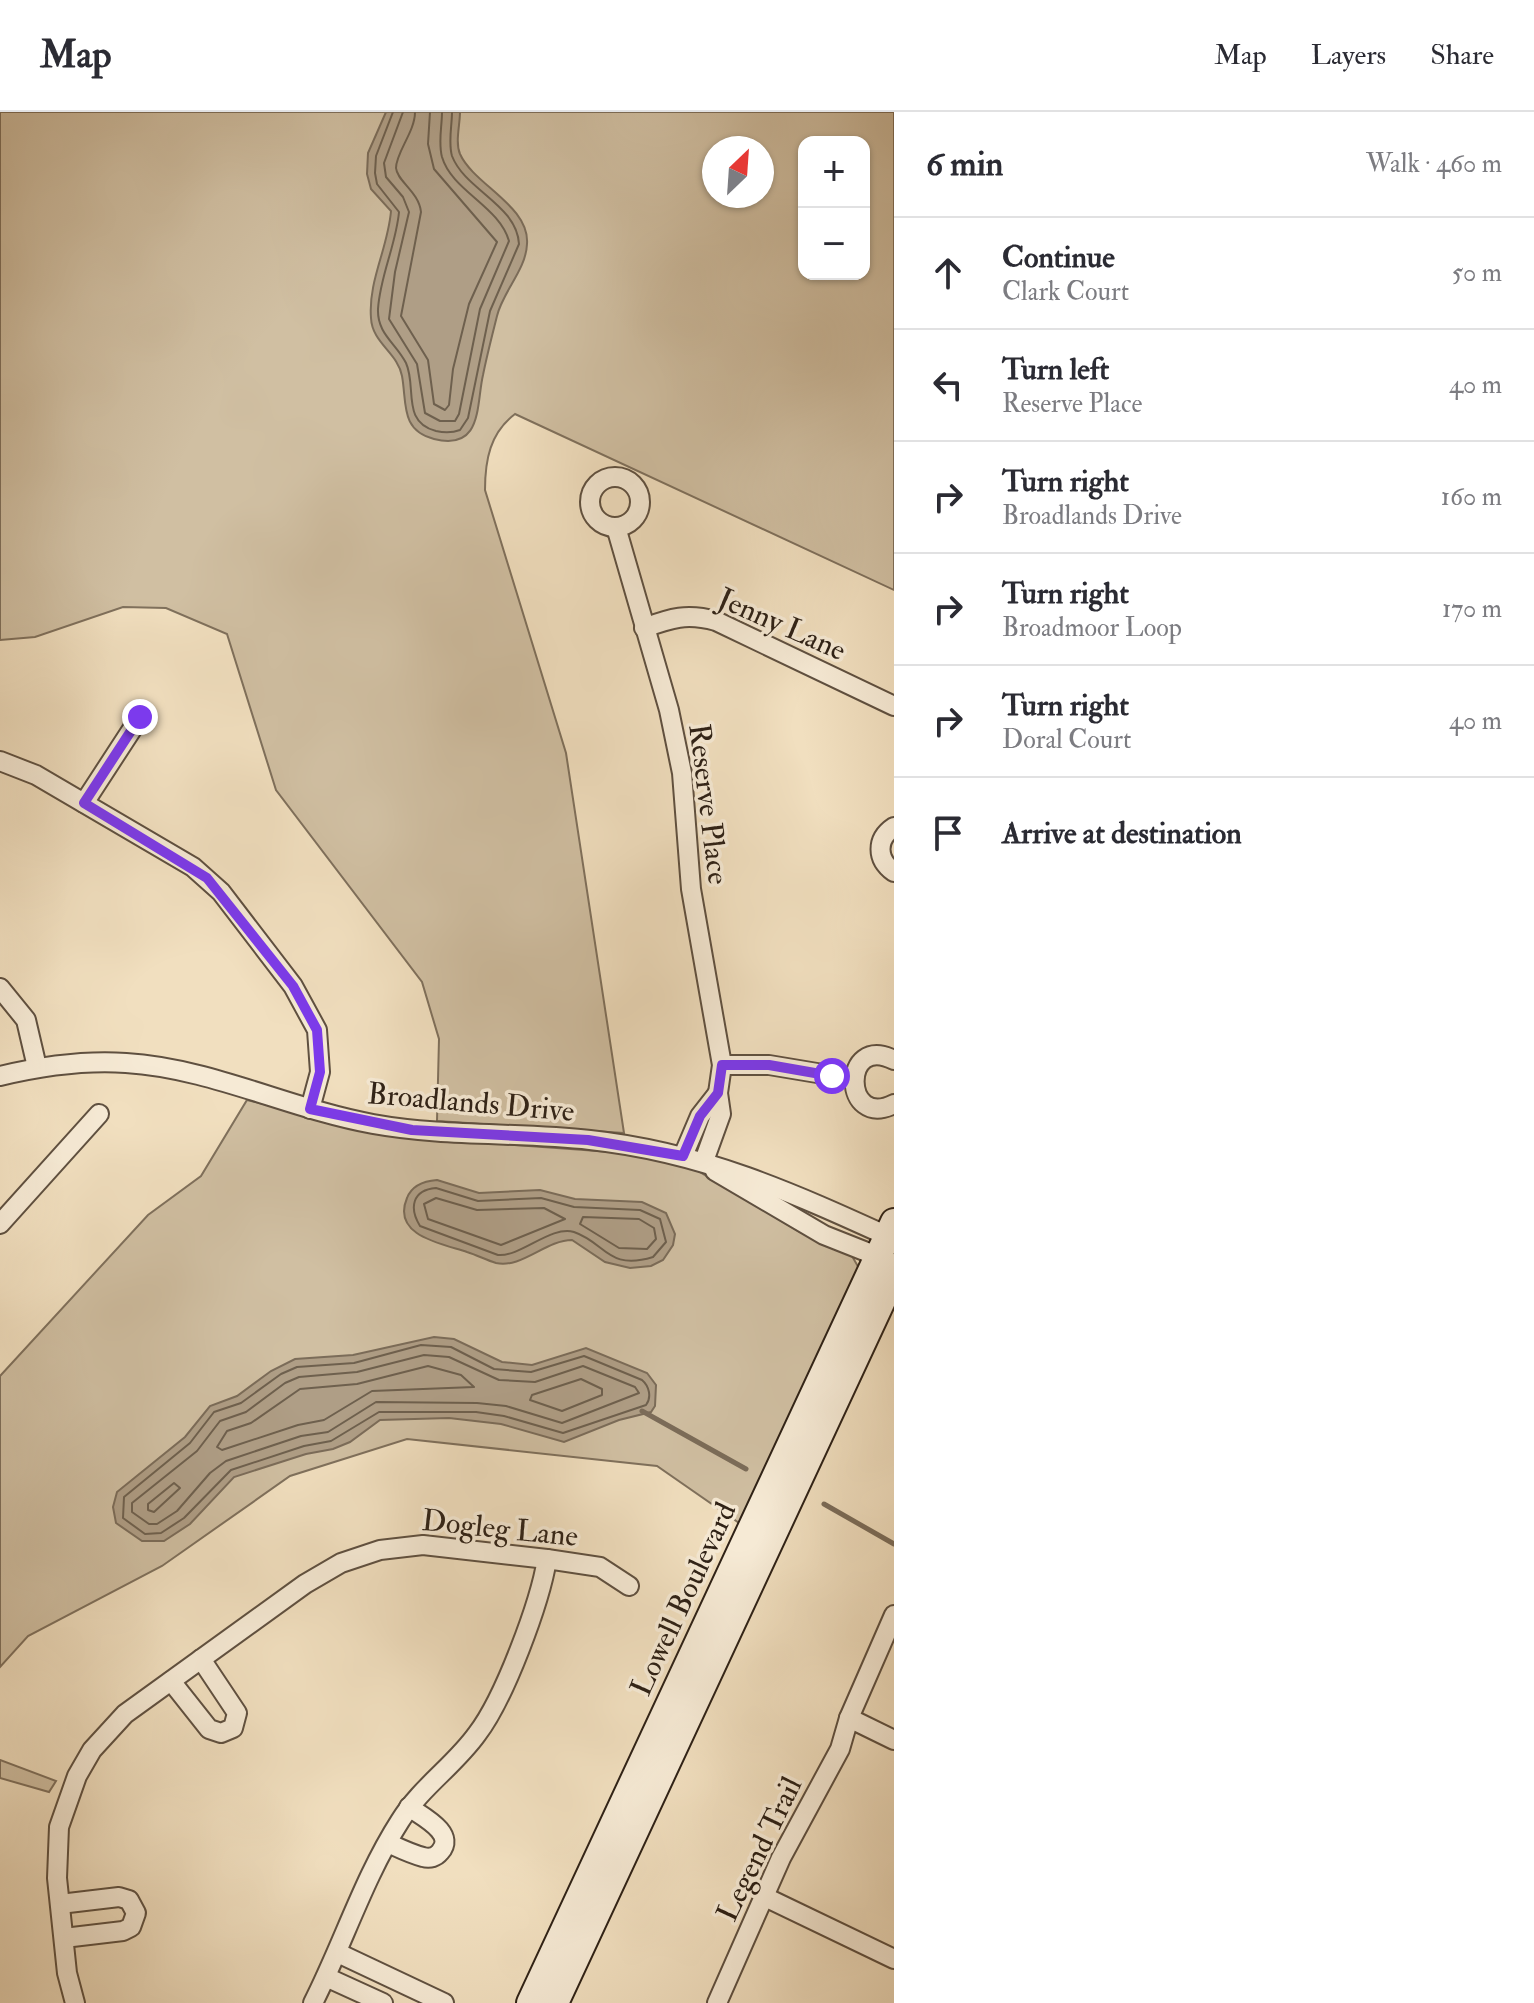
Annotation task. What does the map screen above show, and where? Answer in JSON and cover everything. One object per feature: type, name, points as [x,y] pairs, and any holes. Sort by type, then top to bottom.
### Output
[{"type":"main road","name":"Lowell Boulevard","points":[[530,2003],[890,1249]]},
{"type":"main road","name":"Lowell Boulevard","points":[[555,2003],[890,1249]]},
{"type":"street","name":"Reserve Place","points":[[616,527],[669,710],[682,773],[691,889],[722,1065],[718,1093],[721,1114],[704,1161]]},
{"type":"street","name":"Jenny Lane","points":[[644,628],[673,617],[693,615],[716,621],[894,706]]},
{"type":"street","points":[[84,803],[140,717]]},
{"type":"street","points":[[0,761],[36,775],[207,878],[293,986],[317,1030],[320,1072],[310,1109]]},
{"type":"street","points":[[894,827],[882,837],[880,849],[882,861],[894,872]]},
{"type":"street","points":[[0,988],[26,1020],[37,1067]]},
{"type":"street","points":[[894,1060],[886,1056],[871,1057],[859,1065],[853,1079],[856,1094],[866,1104],[881,1108],[894,1104]]},
{"type":"street","name":"Broadlands Drive","points":[[0,1076],[37,1067],[128,1063],[181,1072],[310,1109],[387,1126],[476,1135],[588,1140],[683,1156],[829,1207],[890,1249]]},
{"type":"street","points":[[722,1065],[769,1065],[853,1079]]},
{"type":"street","name":"Reserve Place","points":[[683,1156],[700,1116],[718,1093]]},
{"type":"street","points":[[0,1224],[99,1114]]},
{"type":"street","name":"Broadlands Drive","points":[[704,1161],[721,1176],[824,1235],[890,1249]]},
{"type":"street","name":"Dogleg Lane","points":[[75,2003],[57,1878],[59,1827],[77,1776],[110,1729],[171,1681],[327,1570],[380,1550],[423,1545],[547,1559],[600,1567],[629,1586]]},
{"type":"street","points":[[313,2003],[388,1843],[409,1807],[477,1734],[491,1711],[542,1589],[547,1559]]},
{"type":"street","name":"Legend Trail","points":[[717,2003],[781,1858],[840,1749],[849,1718],[894,1615]]},
{"type":"street","points":[[171,1681],[209,1729],[221,1733],[233,1728],[237,1713],[201,1659]]},
{"type":"street","points":[[849,1718],[894,1740]]},
{"type":"street","points":[[388,1843],[425,1858],[438,1854],[443,1848],[444,1836],[439,1829],[409,1807]]},
{"type":"street","points":[[60,1904],[119,1897],[129,1900],[136,1913],[131,1927],[123,1931],[64,1938]]},
{"type":"street","points":[[765,1897],[894,1959]]},
{"type":"street","points":[[338,1953],[444,2003]]},
{"type":"street","points":[[326,1977],[383,2003]]},
{"type":"shaded area","points":[[0,112],[894,112],[894,590],[515,414],[495,438],[488,458],[485,490],[566,753],[624,1133],[437,1121],[439,1039],[422,982],[276,790],[227,634],[166,608],[123,607],[35,637],[0,640]]},
{"type":"shaded area","points":[[247,1100],[392,1136],[639,1154],[698,1171],[800,1232],[852,1256],[860,1270],[742,1525],[657,1466],[407,1439],[290,1476],[162,1566],[28,1636],[0,1667],[0,1376],[148,1215],[201,1176]]},
{"type":"shaded area","points":[[0,1760],[56,1781],[49,1792],[0,1778]]},
{"type":"water","points":[[386,112],[460,112],[460,154],[477,176],[511,207],[526,230],[526,254],[497,316],[474,423],[461,438],[450,441],[423,435],[410,422],[400,368],[372,327],[372,291],[391,211],[371,189],[367,174],[368,153]]},
{"type":"water","points":[[437,1180],[479,1193],[540,1190],[575,1199],[642,1202],[666,1213],[675,1234],[673,1245],[663,1260],[651,1266],[630,1268],[605,1262],[572,1240],[553,1244],[515,1262],[496,1263],[422,1236],[406,1221],[404,1211],[412,1190],[419,1184]]},
{"type":"water","points":[[434,1337],[454,1339],[502,1362],[532,1365],[586,1348],[647,1373],[656,1385],[655,1406],[651,1412],[619,1420],[564,1442],[501,1424],[449,1418],[380,1420],[350,1442],[333,1449],[306,1454],[234,1477],[190,1524],[164,1541],[142,1541],[116,1523],[113,1507],[117,1492],[185,1437],[210,1406],[237,1396],[271,1371],[295,1359],[353,1355]]},
{"type":"waterway","points":[[642,1411],[746,1469]]},
{"type":"waterway","points":[[824,1504],[894,1544]]},
{"type":"route","points":[[140,717],[84,803],[207,878],[293,986],[317,1030],[320,1072],[310,1109],[341,1118],[412,1130],[588,1140],[683,1156],[700,1116],[718,1093],[722,1065],[769,1065],[832,1076]]}]
